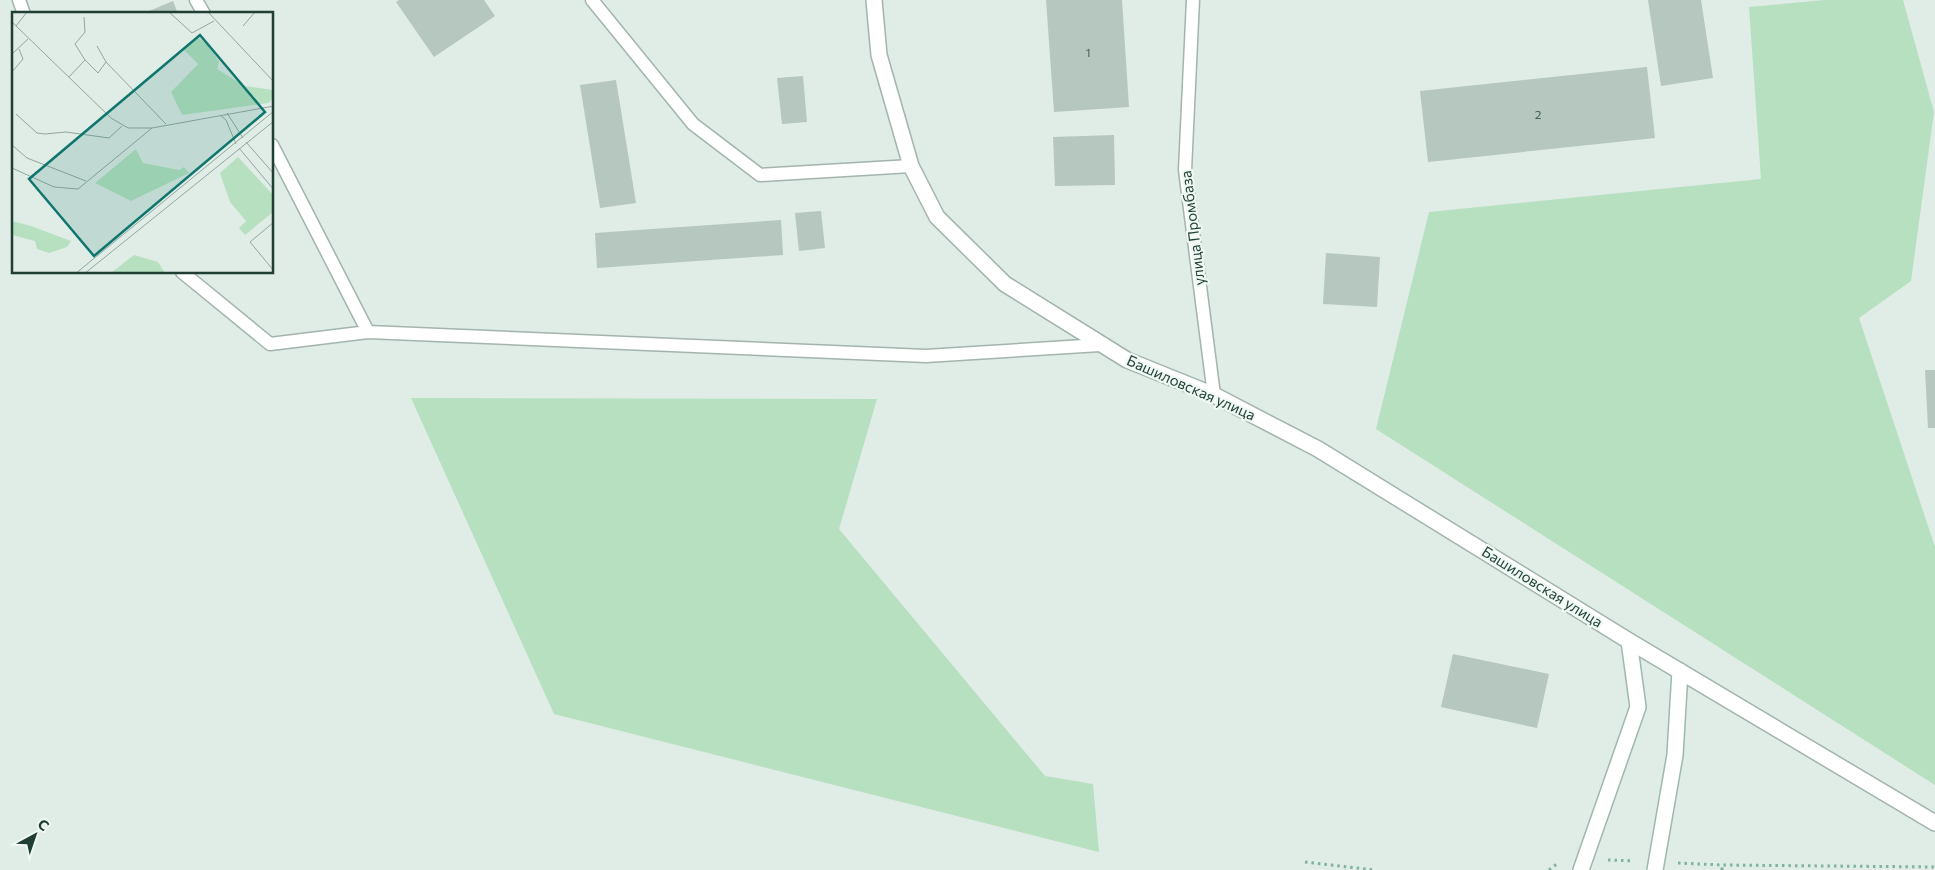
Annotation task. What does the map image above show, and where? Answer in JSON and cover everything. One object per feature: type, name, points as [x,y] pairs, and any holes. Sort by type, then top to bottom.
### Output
[{"type":"street","name":"Башиловская улица","points":[[874,0],[879,55],[911,166],[937,216],[1005,284],[1127,360],[1214,395],[1318,449],[1629,641],[1935,823]]},
{"type":"street","points":[[1583,864],[1638,707],[1629,641]]},
{"type":"street","points":[[1655,866],[1674,755],[1680,671]]},
{"type":"lane","points":[[18,0],[23,12]]},
{"type":"lane","points":[[196,0],[203,12]]},
{"type":"lane","points":[[592,0],[693,124],[760,175],[911,166]]},
{"type":"lane","name":"улица Промбаза","points":[[1193,0],[1185,170],[1214,395]]},
{"type":"lane","points":[[274,149],[368,332]]},
{"type":"lane","points":[[184,274],[270,344],[368,332],[926,356],[1100,344]]},
{"type":"path","points":[[1549,870],[1565,858],[1583,864],[1655,866],[1935,866]]},
{"type":"path","points":[[1305,862],[1374,870]]},
{"type":"path","points":[[1722,865],[1722,870]]},
{"type":"green space","points":[[1825,0],[1903,0],[1934,112],[1911,281],[1859,318],[1935,547],[1935,785],[1376,429],[1429,212],[1761,179],[1749,7]]},
{"type":"green space","points":[[411,398],[877,399],[839,529],[1045,776],[1093,784],[1099,852],[554,714]]},
{"type":"building","points":[[399,0],[484,0],[495,16],[434,57],[396,2]]},
{"type":"building","points":[[1046,0],[1122,0],[1129,107],[1054,112]]},
{"type":"building","points":[[1648,0],[1701,0],[1713,78],[1661,86]]},
{"type":"building","points":[[173,1],[177,12],[147,12]]},
{"type":"building","points":[[1647,67],[1655,138],[1428,162],[1420,91]]},
{"type":"building","points":[[803,76],[807,122],[782,124],[777,78]]},
{"type":"building","points":[[616,80],[636,203],[600,208],[580,85]]},
{"type":"building","points":[[1114,135],[1115,185],[1055,186],[1053,137]]},
{"type":"building","points":[[821,211],[825,248],[799,251],[795,213]]},
{"type":"building","points":[[781,220],[783,255],[597,268],[595,233]]},
{"type":"building","points":[[1326,253],[1380,257],[1377,307],[1323,304]]},
{"type":"building","points":[[1925,370],[1935,370],[1935,428],[1928,428]]},
{"type":"building","points":[[1453,654],[1549,674],[1537,728],[1441,707]]}]
